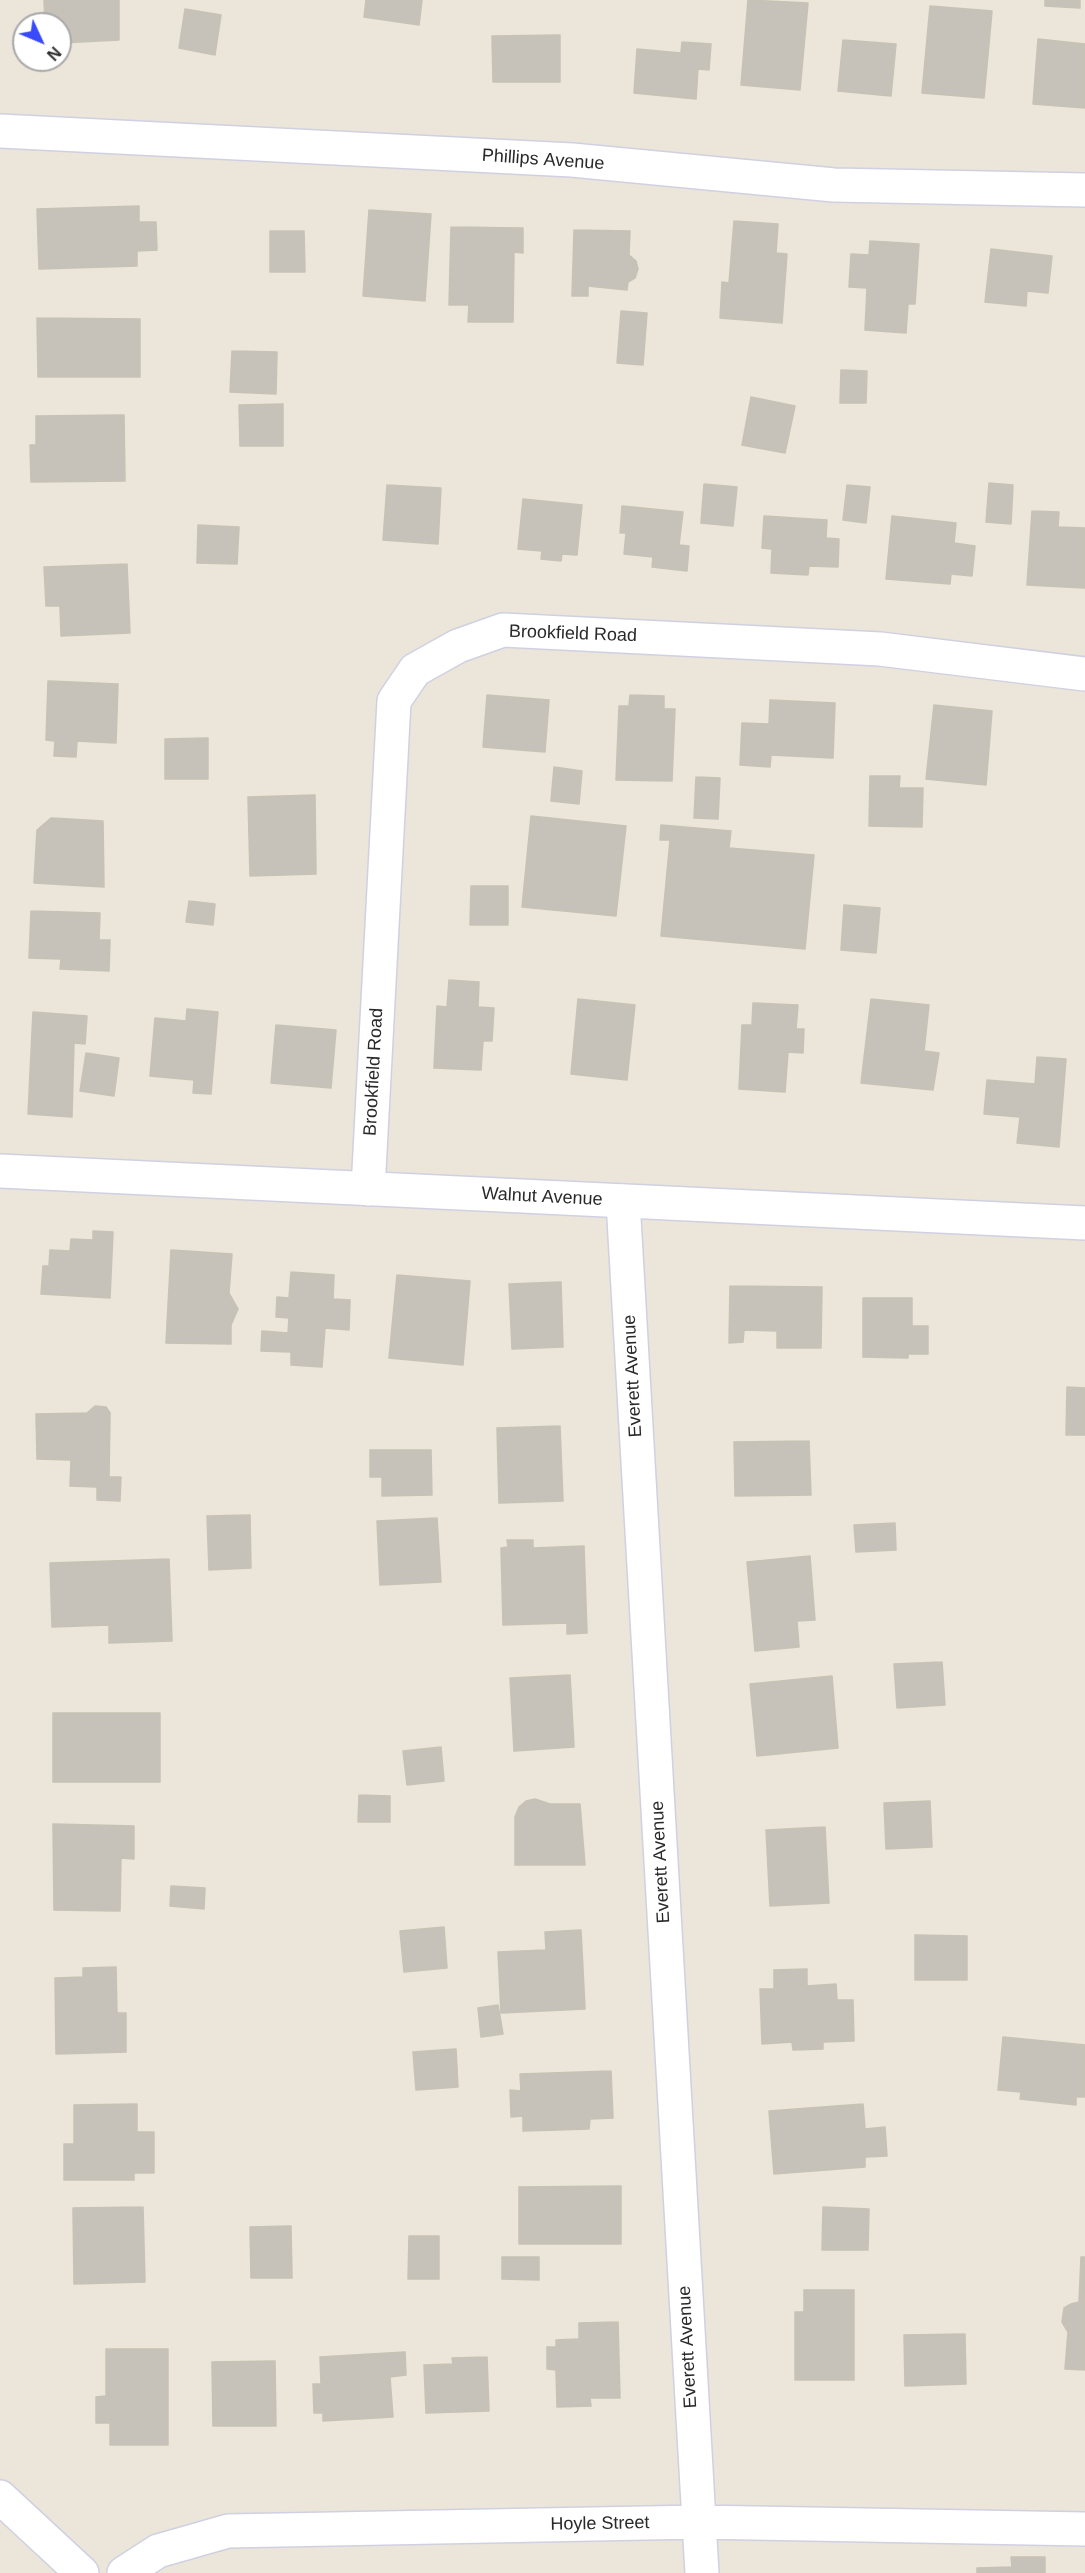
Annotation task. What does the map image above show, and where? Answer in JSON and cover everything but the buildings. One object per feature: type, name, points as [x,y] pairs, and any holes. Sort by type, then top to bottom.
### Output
[{"type":"street","name":"Phillips Avenue","points":[[0,131],[572,160],[834,185],[1085,190]]},
{"type":"street","name":"Brookfield Road","points":[[368,1190],[394,701],[415,670],[458,645],[503,630],[880,649],[1085,674]]},
{"type":"street","name":"Walnut Avenue","points":[[0,1171],[1085,1223]]},
{"type":"street","name":"Everett Avenue","points":[[623,1201],[702,2573]]},
{"type":"street","points":[[0,2497],[82,2573]]},
{"type":"street","name":"Hoyle Street","points":[[124,2573],[158,2552],[228,2530],[698,2522],[1085,2529]]}]
